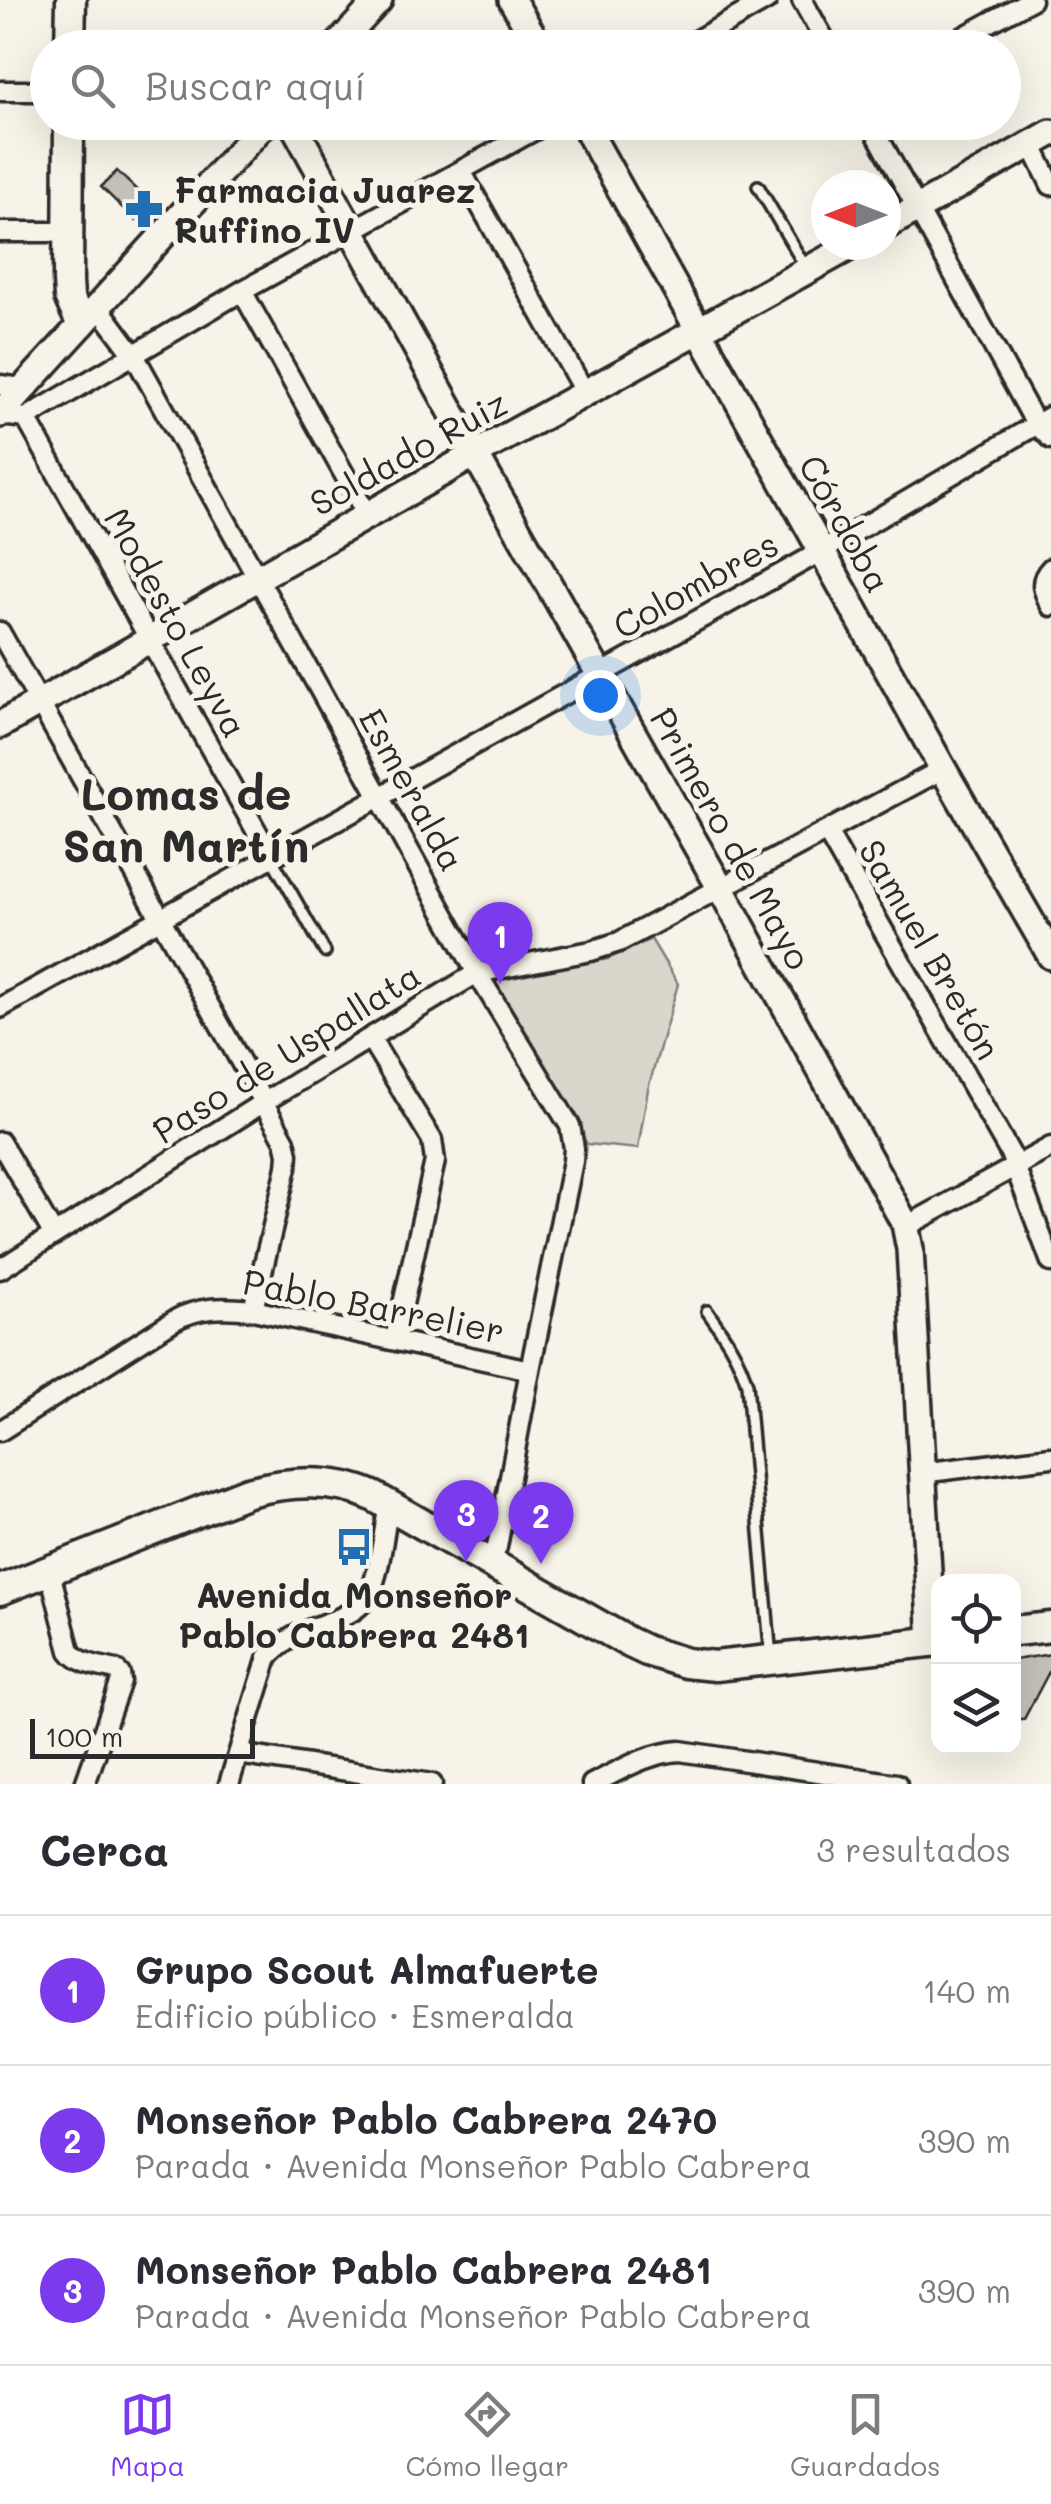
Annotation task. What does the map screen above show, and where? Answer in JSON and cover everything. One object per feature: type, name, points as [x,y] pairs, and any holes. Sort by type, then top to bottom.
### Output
[{"type":"main road","points":[[70,30],[71,0]]},
{"type":"main road","points":[[512,0],[530,30]]},
{"type":"main road","points":[[350,30],[371,4]]},
{"type":"main road","points":[[901,218],[1041,139]]},
{"type":"main road","points":[[69,140],[69,297],[89,314]]},
{"type":"main road","points":[[0,414],[11,387],[89,314],[249,140]]},
{"type":"main road","name":"Primero de Mayo","points":[[302,140],[905,1224],[910,1249],[931,1593]]},
{"type":"main road","name":"Córdoba","points":[[593,140],[1051,956]]},
{"type":"main road","name":"Soldado Ruiz","points":[[0,724],[366,515],[826,260]]},
{"type":"main road","points":[[0,1590],[230,1499],[308,1482],[345,1486],[389,1504],[647,1651],[686,1663],[772,1660],[931,1641]]},
{"type":"main road","points":[[1021,1631],[1051,1627]]},
{"type":"street","points":[[714,30],[767,0]]},
{"type":"street","points":[[802,0],[818,30]]},
{"type":"street","points":[[976,30],[1031,0]]},
{"type":"street","points":[[0,90],[30,91]]},
{"type":"street","points":[[1041,139],[1051,184]]},
{"type":"street","points":[[0,414],[26,418],[242,290],[516,140]]},
{"type":"street","points":[[880,140],[1044,420],[1051,439]]},
{"type":"street","points":[[460,170],[585,393]]},
{"type":"street","points":[[0,232],[67,232]]},
{"type":"street","points":[[242,290],[366,515]]},
{"type":"street","name":"Esmeralda","points":[[89,314],[134,355],[477,973],[570,1126],[573,1161],[497,1547],[489,1563]]},
{"type":"street","name":"Modesto Leyva","points":[[26,418],[271,857]]},
{"type":"street","name":"Colombres","points":[[0,1008],[822,551],[1044,420]]},
{"type":"street","points":[[1047,572],[1042,591],[1051,606]]},
{"type":"street","points":[[0,632],[285,1141],[287,1167],[253,1310]]},
{"type":"street","name":"Paso de Uspallata","points":[[0,1268],[477,973],[606,947],[943,769]]},
{"type":"street","name":"Samuel Bretón","points":[[827,832],[1016,1166],[1051,1262]]},
{"type":"street","points":[[370,1038],[432,1140],[435,1152],[395,1340]]},
{"type":"street","points":[[0,1142],[54,1235]]},
{"type":"street","points":[[905,1224],[1051,1147]]},
{"type":"street","name":"Pablo Barrelier","points":[[0,1431],[186,1314],[211,1307],[253,1310],[530,1370]]},
{"type":"street","points":[[921,1473],[1051,1457]]},
{"type":"street","points":[[229,1784],[268,1656],[296,1634],[350,1613],[368,1596],[389,1504]]},
{"type":"street","points":[[50,1572],[70,1651],[80,1660],[120,1674],[85,1784]]},
{"type":"street","points":[[592,1784],[644,1758],[680,1751],[897,1784]]},
{"type":"street","points":[[238,1754],[432,1784]]},
{"type":"lane","points":[[758,186],[807,271]]},
{"type":"lane","points":[[271,857],[325,952]]},
{"type":"lane","points":[[707,1311],[736,1352],[747,1384],[772,1660]]},
{"type":"shaded area","points":[[651,939],[678,984],[648,1089],[638,1149],[587,1144],[490,979],[608,959]]},
{"type":"building","points":[[117,171],[152,205],[136,221],[101,187]]},
{"type":"building","points":[[1051,1654],[1051,1668],[1024,1719],[1021,1719],[1021,1659]]},
{"type":"place","name":"Farmacia Juarez Ruffino IV","points":[[144,209]]},
{"type":"place","name":"Grupo Scout Almafuerte","points":[[500,984]]},
{"type":"place","name":"Avenida Monseñor Pablo Cabrera 2481","points":[[354,1547]]},
{"type":"place","name":"Monseñor Pablo Cabrera 2481","points":[[466,1562]]},
{"type":"place","name":"Monseñor Pablo Cabrera 2470","points":[[541,1564]]},
{"type":"district","name":"Lomas de San Martín","points":[[186,818]]}]
